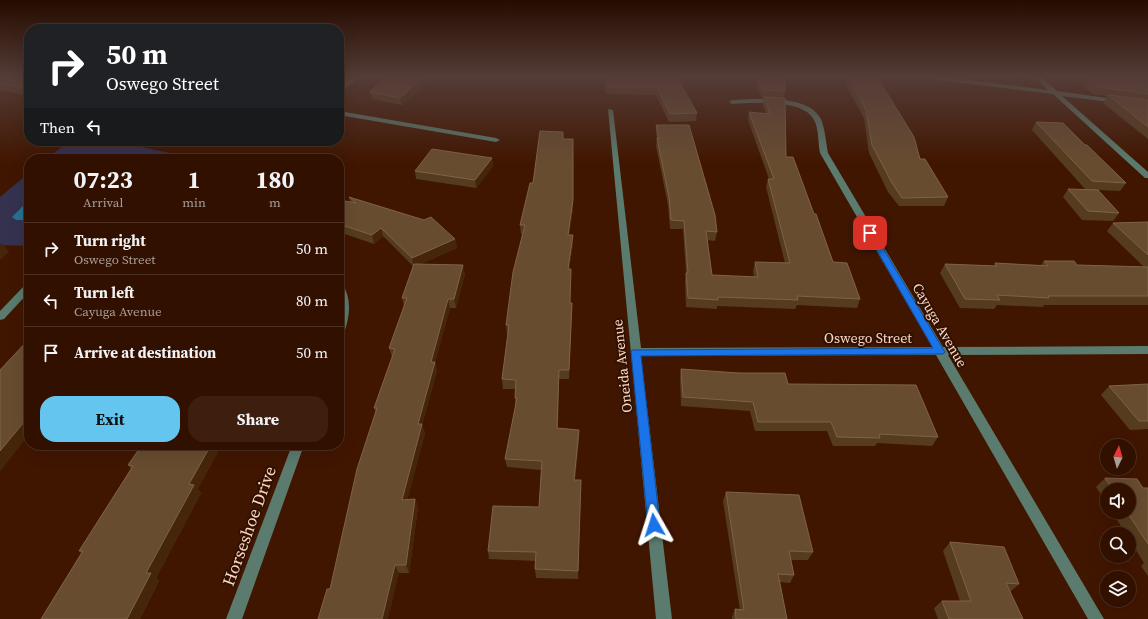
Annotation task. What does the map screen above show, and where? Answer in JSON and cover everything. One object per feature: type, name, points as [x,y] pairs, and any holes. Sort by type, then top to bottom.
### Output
[{"type":"street","name":"Cayuga Avenue","points":[[793,105],[805,109],[817,118],[824,153],[1096,619]]},
{"type":"street","points":[[1067,105],[1148,176]]},
{"type":"street","name":"Oneida Avenue","points":[[610,110],[664,619]]},
{"type":"street","points":[[344,114],[496,140]]},
{"type":"street","points":[[0,317],[24,291]]},
{"type":"street","points":[[344,296],[344,320]]},
{"type":"street","name":"Oswego Street","points":[[636,352],[1148,350]]},
{"type":"street","name":"Horseshoe Drive","points":[[234,619],[296,450]]},
{"type":"shaded area","points":[[63,146],[137,146],[170,153],[169,154],[53,154]]},
{"type":"shaded area","points":[[24,177],[24,246],[0,245],[0,197]]},
{"type":"water","points":[[24,205],[24,220],[16,220],[12,217]]},
{"type":"building","points":[[666,105],[692,105],[697,113],[670,114]]},
{"type":"building","points":[[767,105],[785,105],[786,157],[793,157],[814,214],[816,214],[833,262],[847,263],[860,299],[797,296],[798,300],[718,297],[718,300],[688,298],[686,273],[688,273],[684,221],[671,220],[669,197],[657,138],[659,138],[656,125],[689,125],[715,215],[717,232],[706,231],[712,275],[758,277],[755,262],[790,263],[768,179],[774,179],[749,112],[770,114]]},
{"type":"building","points":[[863,105],[894,105],[914,137],[920,159],[925,159],[948,197],[902,198],[892,183],[872,145],[866,110]]},
{"type":"building","points":[[1120,105],[1148,105],[1148,127]]},
{"type":"building","points":[[1036,122],[1063,123],[1126,183],[1092,181]]},
{"type":"building","points":[[540,131],[563,132],[563,139],[573,139],[573,200],[568,235],[573,235],[568,269],[571,269],[570,303],[572,303],[569,370],[559,370],[557,428],[579,430],[574,480],[581,480],[578,571],[535,569],[536,552],[488,551],[493,506],[539,507],[542,461],[505,459],[517,398],[515,398],[516,380],[502,379],[509,325],[506,325],[513,272],[525,225],[520,225],[530,183],[533,183]]},
{"type":"building","points":[[432,149],[492,158],[475,180],[415,171]]},
{"type":"building","points":[[1068,189],[1098,190],[1119,213],[1088,211]]},
{"type":"building","points":[[349,197],[424,220],[431,217],[455,239],[412,258],[381,228],[372,235],[344,226],[344,201],[356,203]]},
{"type":"building","points":[[1148,222],[1148,255],[1113,223]]},
{"type":"building","points":[[1044,261],[1074,261],[1077,265],[1148,267],[1148,296],[1048,296],[1049,298],[997,295],[1000,300],[965,299],[945,264],[997,266],[995,263],[1048,266]]},
{"type":"building","points":[[414,264],[463,265],[454,299],[448,299],[431,362],[435,362],[418,424],[422,424],[402,500],[415,499],[406,565],[395,565],[382,619],[318,619],[327,589],[330,589],[357,469],[377,408],[374,408],[395,349],[389,348],[407,298],[402,298]]},
{"type":"building","points":[[24,344],[24,422],[0,451],[0,370]]},
{"type":"building","points":[[681,369],[739,373],[785,373],[788,384],[916,385],[938,437],[879,434],[880,438],[837,437],[831,422],[758,422],[753,402],[683,397]]},
{"type":"building","points":[[1148,384],[1148,421],[1139,421],[1109,386]]},
{"type":"building","points":[[138,450],[208,450],[189,484],[194,485],[146,573],[151,573],[127,619],[41,619],[83,551],[79,551],[133,466],[128,465]]},
{"type":"building","points":[[1105,478],[1137,479],[1143,488],[1148,488],[1148,544],[1132,519],[1136,519],[1136,483],[1108,483]]},
{"type":"building","points":[[726,492],[799,495],[813,552],[789,551],[794,575],[778,574],[787,619],[736,619],[735,609],[744,610]]},
{"type":"building","points":[[950,542],[1004,547],[1019,584],[1006,583],[1023,619],[949,619],[942,601],[971,601]]},
{"type":"route","points":[[654,525],[636,352],[940,352],[870,233]]}]
